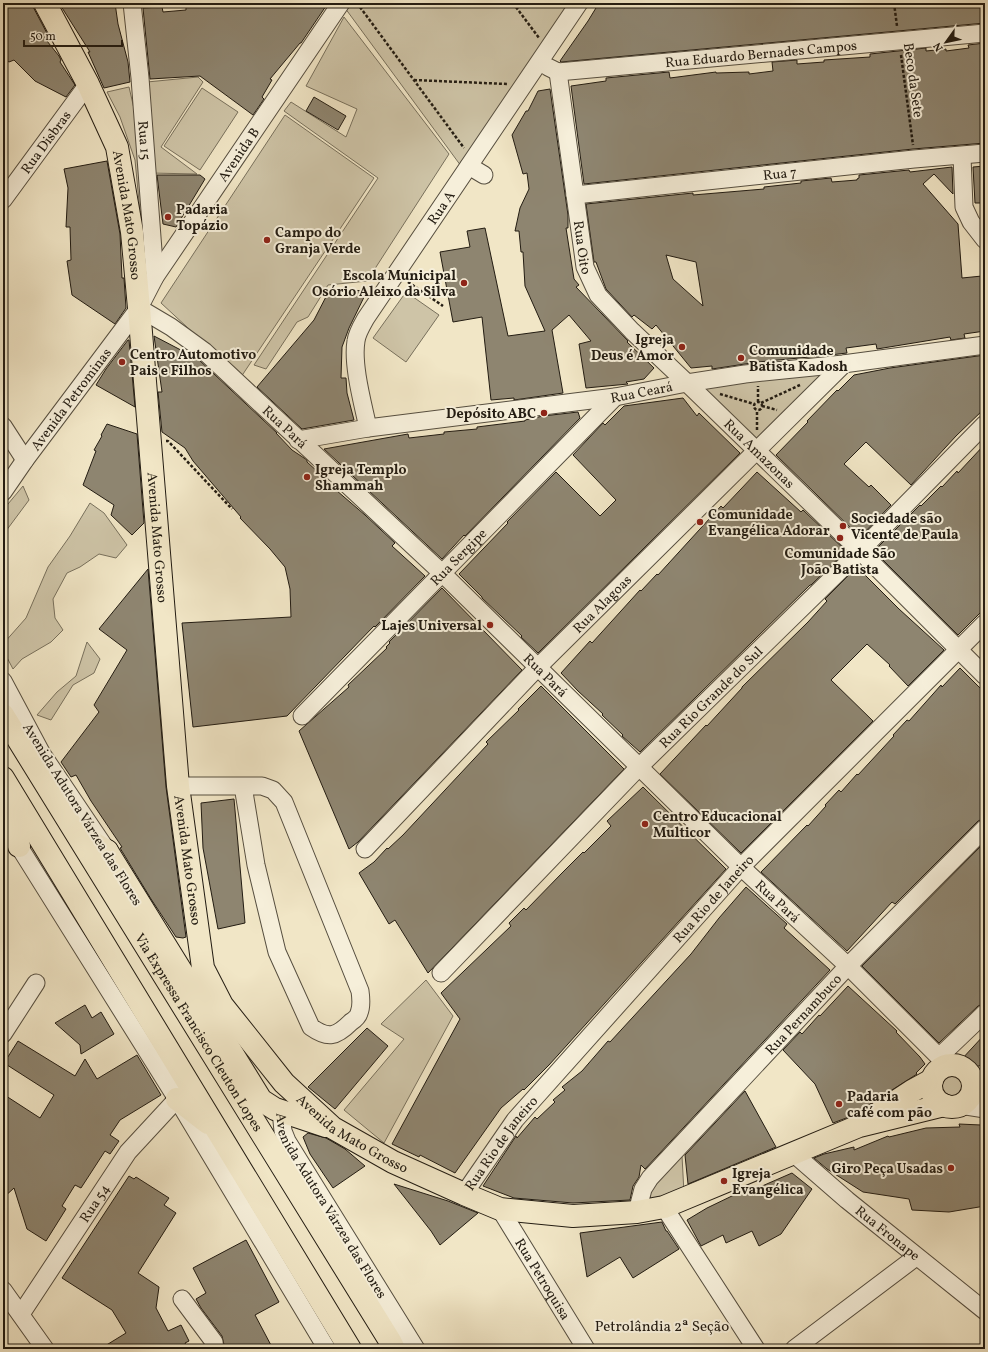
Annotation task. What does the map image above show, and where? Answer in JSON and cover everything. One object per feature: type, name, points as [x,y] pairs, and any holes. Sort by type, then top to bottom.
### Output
[{"type":"main road","name":"Avenida Mato Grosso","points":[[44,3],[88,84],[117,147],[132,232],[178,786],[203,968],[222,1005],[284,1083],[332,1128],[393,1162],[500,1209],[573,1216],[637,1212],[664,1207],[859,1126],[912,1091],[961,1082]]},
{"type":"main road","name":"Via Expressa Francisco Cleuton Lopes","points":[[3,715],[394,1346]]},
{"type":"main road","points":[[5,782],[19,846]]},
{"type":"main road","points":[[5,782],[350,1349]]},
{"type":"main road","points":[[68,822],[90,841],[107,851]]},
{"type":"main road","name":"Avenida Adutora Várzea das Flores","points":[[107,851],[261,1100],[274,1109],[281,1111]]},
{"type":"main road","points":[[173,946],[187,942],[198,931]]},
{"type":"main road","points":[[156,932],[203,968],[211,1003],[210,1018]]},
{"type":"main road","points":[[261,1055],[277,1093],[281,1111],[332,1128]]},
{"type":"main road","points":[[177,1099],[219,1132]]},
{"type":"street","name":"Rua 15","points":[[132,3],[140,78],[155,277]]},
{"type":"street","name":"Avenida B","points":[[139,308],[155,277],[341,3]]},
{"type":"street","name":"Rua A","points":[[368,428],[355,364],[354,351],[356,339],[366,318],[579,3]]},
{"type":"street","name":"Rua Eduardo Bernades Campos","points":[[558,72],[985,33]]},
{"type":"street","points":[[543,56],[558,72]]},
{"type":"street","name":"Rua Oito","points":[[558,72],[585,267],[598,295],[632,331],[687,383]]},
{"type":"street","name":"Rua Disbras","points":[[3,200],[88,84]]},
{"type":"street","name":"Rua 7","points":[[575,195],[914,159],[985,153]]},
{"type":"street","points":[[962,156],[964,207],[971,222],[985,240]]},
{"type":"street","points":[[471,163],[484,175]]},
{"type":"street","name":"Rua Pará","points":[[139,308],[171,326],[204,351],[442,573],[741,867],[848,966],[961,1082]]},
{"type":"street","name":"Avenida Petrominas","points":[[3,492],[25,460],[139,308]]},
{"type":"street","name":"Rua Ceará","points":[[298,440],[368,428],[614,397],[745,374],[844,364],[985,345]]},
{"type":"street","name":"Rua Alagoas","points":[[365,849],[538,667],[757,444],[844,364]]},
{"type":"street","name":"Rua Amazonas","points":[[687,383],[757,444],[860,551],[985,676]]},
{"type":"street","name":"Rua Sergipe","points":[[302,716],[614,397]]},
{"type":"street","name":"Rua Rio Grande do Sul","points":[[441,973],[639,767],[860,551],[985,424]]},
{"type":"street","points":[[3,426],[25,460]]},
{"type":"street","name":"Rua Rio de Janeiro","points":[[464,1194],[515,1120],[741,867],[985,623]]},
{"type":"street","name":"Avenida Adutora Várzea das Flores","points":[[3,681],[42,754],[107,851]]},
{"type":"street","points":[[178,786],[243,786],[262,786],[273,790],[284,802],[360,992],[361,1005],[359,1014],[343,1030],[332,1035],[321,1034],[311,1027],[277,952],[256,866],[243,786]]},
{"type":"street","points":[[3,821],[177,1099],[327,1349]]},
{"type":"street","name":"Rua Pernambuco","points":[[637,1212],[643,1189],[650,1178],[848,966],[985,828]]},
{"type":"street","points":[[3,1034],[36,983]]},
{"type":"street","points":[[985,1013],[961,1082],[985,1109]]},
{"type":"street","name":"Rua 54","points":[[21,1314],[128,1152],[177,1099]]},
{"type":"street","name":"Avenida Adutora Várzea das Flores","points":[[281,1111],[283,1131],[287,1140],[416,1349]]},
{"type":"street","name":"Rua Fronape","points":[[793,1153],[846,1200],[985,1311]]},
{"type":"street","points":[[664,1207],[756,1349]]},
{"type":"street","name":"Rua Petroquisa","points":[[500,1209],[586,1349]]},
{"type":"street","points":[[794,1349],[916,1257]]},
{"type":"street","points":[[3,1290],[45,1349]]},
{"type":"street","points":[[182,1299],[214,1342],[215,1349]]},
{"type":"path","points":[[357,3],[414,80],[471,163]]},
{"type":"path","points":[[513,3],[543,56]]},
{"type":"path","name":"Beco da Sete","points":[[894,3],[914,159]]},
{"type":"path","points":[[414,80],[524,85]]},
{"type":"path","points":[[396,273],[444,306]]},
{"type":"path","points":[[758,383],[758,402],[761,405],[777,410]]},
{"type":"path","points":[[757,410],[760,409],[761,405],[804,383]]},
{"type":"path","points":[[717,394],[754,404],[758,402]]},
{"type":"path","points":[[754,404],[754,408],[757,410],[757,444]]},
{"type":"path","points":[[150,438],[168,441],[232,509]]},
{"type":"shaded area","points":[[349,3],[569,3],[461,166],[345,8]]},
{"type":"shaded area","points":[[344,17],[449,154],[367,281],[328,285],[308,317],[297,322],[266,369],[254,365],[378,178],[284,111],[291,102],[346,137],[357,109],[306,86]]},
{"type":"shaded area","points":[[198,77],[203,82],[161,147],[197,174],[150,173],[147,82]]},
{"type":"shaded area","points":[[129,87],[138,126],[146,212],[140,212],[135,160],[120,117],[107,92]]},
{"type":"shaded area","points":[[202,88],[238,112],[200,170],[164,146]]},
{"type":"shaded area","name":"Campo do Granja Verde","points":[[285,115],[374,178],[241,377],[161,303]]},
{"type":"shaded area","points":[[406,292],[439,315],[406,362],[373,338]]},
{"type":"shaded area","points":[[844,364],[757,452],[687,383]]},
{"type":"shaded area","points":[[23,486],[29,500],[3,535],[3,510]]},
{"type":"shaded area","points":[[90,503],[104,513],[127,545],[116,558],[99,554],[80,567],[67,573],[53,599],[55,618],[63,630],[51,642],[22,659],[13,669],[3,650],[3,644],[26,618],[48,567],[70,536]]},
{"type":"shaded area","points":[[87,642],[100,659],[94,673],[73,685],[51,720],[37,715],[57,692],[76,676]]},
{"type":"shaded area","points":[[426,980],[453,1016],[384,1143],[344,1110],[404,1039],[381,1024]]},
{"type":"shaded area","points":[[956,1073],[964,1077],[969,1085],[969,1095],[966,1099],[957,1103],[941,1095],[940,1091],[942,1080],[948,1075]]},
{"type":"shaded area","points":[[682,1156],[684,1193],[650,1201],[651,1187]]},
{"type":"building","points":[[3,3],[31,3],[50,39],[47,41],[59,56],[61,60],[60,62],[75,85],[66,97],[35,81],[14,60],[9,62],[3,58]]},
{"type":"building","points":[[59,3],[115,3],[118,24],[128,62],[130,82],[104,88],[88,52],[90,52]]},
{"type":"building","points":[[225,3],[328,3],[301,43],[270,79],[272,80],[262,97],[264,99],[253,115],[200,76],[150,79],[143,8],[162,7],[163,12],[186,10],[186,7]]},
{"type":"building","points":[[599,3],[681,3],[681,5],[722,3],[722,6],[752,3],[984,3],[985,23],[561,62],[560,61]]},
{"type":"building","points":[[985,43],[985,143],[913,149],[584,184],[571,86],[606,81],[606,78],[669,72],[670,78],[716,72],[749,72],[749,74],[773,71],[772,62],[797,60],[797,64],[824,62],[824,60],[870,57],[870,54],[926,48],[926,51],[946,49],[946,51],[969,48],[968,45]]},
{"type":"building","points":[[550,89],[568,215],[568,228],[566,228],[574,279],[579,285],[576,287],[628,341],[627,342],[654,368],[644,379],[626,382],[628,384],[586,388],[579,344],[591,341],[569,315],[552,330],[563,393],[514,400],[514,398],[491,400],[482,317],[453,322],[440,252],[470,247],[467,231],[485,228],[508,336],[545,331],[525,286],[523,252],[521,252],[519,231],[515,231],[520,208],[529,189],[527,173],[523,174],[512,135],[526,111],[528,111],[538,91]]},
{"type":"building","points":[[314,97],[346,116],[338,130],[306,111]]},
{"type":"building","points":[[107,161],[120,234],[122,278],[124,278],[126,308],[115,324],[72,295],[67,261],[71,260],[70,227],[66,227],[68,188],[64,169]]},
{"type":"building","points":[[985,166],[985,203],[975,203],[973,167]]},
{"type":"building","points":[[952,167],[953,194],[934,174],[923,184],[958,224],[962,278],[982,276],[985,297],[985,331],[964,334],[965,338],[951,340],[950,337],[877,349],[876,344],[846,348],[847,353],[758,362],[712,369],[712,366],[691,368],[656,325],[652,329],[634,315],[632,317],[606,289],[596,262],[594,262],[586,204],[693,193],[693,195],[764,189],[764,187],[831,178],[832,182],[857,180],[859,175],[909,170],[910,172]],"holes":[[[666,255],[696,262],[703,306],[673,279]]]},
{"type":"building","points":[[157,175],[200,175],[205,179],[176,227],[163,224]]},
{"type":"building","points":[[330,289],[367,291],[349,328],[342,347],[341,378],[346,378],[347,393],[354,420],[302,429],[257,387],[314,320]]},
{"type":"building","points":[[154,336],[198,359],[277,433],[292,450],[307,460],[307,462],[330,483],[329,484],[395,543],[392,546],[425,576],[375,627],[374,626],[287,716],[193,727],[182,623],[291,617],[290,589],[285,567],[240,518],[241,517],[193,461],[185,448],[162,432],[158,392],[162,392]]},
{"type":"building","name":"Centro Automotivo Pais e Filhos","points":[[129,340],[135,407],[96,385]]},
{"type":"building","points":[[985,355],[985,408],[956,436],[911,485],[866,442],[844,464],[869,487],[871,485],[891,505],[860,537],[776,455],[837,390],[838,391],[854,375],[890,368]]},
{"type":"building","points":[[683,398],[697,416],[699,413],[740,453],[538,653],[459,574],[556,472],[600,516],[616,500],[573,455],[603,423],[605,425],[624,406]]},
{"type":"building","points":[[578,412],[580,418],[442,559],[324,449],[408,434],[409,438],[444,434],[444,432],[477,429],[477,427]]},
{"type":"building","points":[[107,424],[137,434],[144,523],[132,535],[111,515],[114,505],[83,485],[96,451],[94,450]]},
{"type":"building","points":[[985,444],[985,608],[958,635],[874,551],[920,505],[921,506],[941,486],[942,487],[957,471],[958,473]]},
{"type":"building","points":[[757,472],[801,512],[803,510],[846,551],[640,752],[622,736],[623,735],[602,715],[603,714],[561,673],[590,641],[592,643],[640,590],[641,591],[657,574],[658,575],[721,506],[723,508]]},
{"type":"building","points":[[857,567],[899,609],[944,650],[908,686],[889,666],[890,665],[867,644],[831,680],[873,721],[741,853],[660,774],[706,725],[707,726],[742,687],[808,622],[827,601],[825,599]]},
{"type":"building","points":[[148,569],[166,787],[186,937],[183,938],[176,937],[120,848],[122,847],[91,801],[76,775],[71,777],[61,762],[99,712],[94,705],[127,650],[99,629]]},
{"type":"building","points":[[442,588],[522,670],[358,842],[349,849],[299,731],[349,687],[348,685],[387,648],[386,647],[390,643],[389,642]]},
{"type":"building","points":[[960,668],[985,693],[985,818],[978,821],[895,904],[892,902],[847,951],[761,872],[807,825],[808,826],[839,790],[841,792],[857,774],[858,775],[894,736],[893,735],[907,720],[909,721],[941,685],[942,687]]},
{"type":"building","points":[[541,686],[624,769],[428,973],[395,920],[389,924],[359,873],[374,862],[387,848],[388,849],[403,835],[488,744],[486,742]]},
{"type":"building","points":[[643,787],[726,869],[549,1065],[524,1090],[523,1089],[501,1108],[455,1173],[420,1155],[419,1157],[392,1144],[460,1019],[441,993],[511,926],[509,923],[524,908],[526,910],[611,826],[607,821]]},
{"type":"building","points":[[234,799],[245,923],[218,929],[203,848],[201,803]]},
{"type":"building","points":[[985,842],[985,1003],[978,1006],[939,1043],[862,966]]},
{"type":"building","points":[[746,887],[787,924],[784,928],[830,970],[645,1169],[641,1165],[639,1177],[633,1186],[630,1200],[573,1203],[514,1198],[483,1186],[516,1136],[517,1138],[535,1117],[537,1119],[555,1102],[553,1100],[565,1090],[562,1087],[582,1071],[608,1041],[610,1042],[691,954]]},
{"type":"building","points":[[848,986],[897,1031],[896,1032],[925,1064],[916,1073],[917,1074],[867,1106],[862,1112],[833,1123],[815,1084],[783,1050],[800,1032],[802,1034]]},
{"type":"building","points":[[85,1005],[92,1018],[101,1012],[114,1034],[81,1054],[80,1045],[55,1023]]},
{"type":"building","points":[[367,1028],[388,1046],[335,1109],[308,1087]]},
{"type":"building","points":[[985,1034],[985,1064],[969,1069],[962,1064],[961,1060]]},
{"type":"building","points":[[18,1041],[75,1076],[85,1059],[97,1079],[137,1055],[161,1095],[120,1120],[110,1135],[119,1141],[110,1154],[105,1151],[81,1188],[75,1185],[62,1206],[66,1209],[46,1241],[27,1229],[14,1188],[3,1198],[3,1094],[40,1118],[54,1095],[4,1063]]},
{"type":"building","points":[[745,1091],[776,1147],[688,1184],[685,1155]]},
{"type":"building","points":[[959,1124],[981,1125],[985,1138],[985,1206],[949,1212],[912,1210],[909,1199],[863,1192],[827,1169],[814,1158],[824,1154],[854,1147],[854,1150],[888,1136],[926,1128],[960,1127]]},
{"type":"building","points":[[308,1133],[326,1138],[345,1149],[365,1166],[333,1188],[310,1154],[303,1137]]},
{"type":"building","points":[[792,1173],[812,1189],[781,1234],[759,1246],[752,1231],[726,1243],[723,1235],[701,1246],[687,1220],[707,1208],[734,1195],[753,1190]]},
{"type":"building","points":[[129,1176],[134,1179],[136,1177],[169,1198],[164,1205],[176,1213],[138,1273],[159,1287],[156,1308],[168,1331],[181,1325],[189,1341],[185,1343],[188,1349],[100,1349],[126,1333],[112,1310],[62,1278]]},
{"type":"building","points":[[394,1184],[448,1201],[478,1213],[440,1245],[431,1231]]},
{"type":"building","points":[[662,1222],[666,1231],[679,1249],[633,1278],[620,1257],[587,1277],[580,1233]]},
{"type":"building","points":[[246,1240],[279,1302],[255,1315],[273,1349],[225,1349],[222,1336],[196,1299],[206,1293],[193,1268]]},
{"type":"place","name":"Padaria Topázio","points":[[168,217]]},
{"type":"place","name":"Campo do Granja Verde","points":[[267,240]]},
{"type":"place","name":"Escola Municipal Osório Aleixo da Silva","points":[[464,283]]},
{"type":"place","name":"Igreja Deus é Amor","points":[[682,347]]},
{"type":"place","name":"Comunidade Batista Kadosh","points":[[741,358]]},
{"type":"place","name":"Centro Automotivo Pais e Filhos","points":[[122,362]]},
{"type":"place","name":"Depósito ABC","points":[[544,413]]},
{"type":"place","name":"Igreja Templo Shammah","points":[[307,477]]},
{"type":"place","name":"Comunidade Evangélica Adorar","points":[[700,522]]},
{"type":"place","name":"Sociedade são Vicente de Paula","points":[[843,526]]},
{"type":"place","name":"Comunidade São João Batista","points":[[840,538]]},
{"type":"place","name":"Lajes Universal","points":[[490,625]]},
{"type":"place","name":"Centro Educacional Multicor","points":[[645,824]]},
{"type":"place","name":"Padaria café com pão","points":[[839,1104]]},
{"type":"place","name":"Giro Peça Usadas","points":[[951,1168]]},
{"type":"place","name":"Igreja Evangélica","points":[[724,1181]]},
{"type":"district","name":"Petrolândia 2ª Seção","points":[[662,1326]]}]
